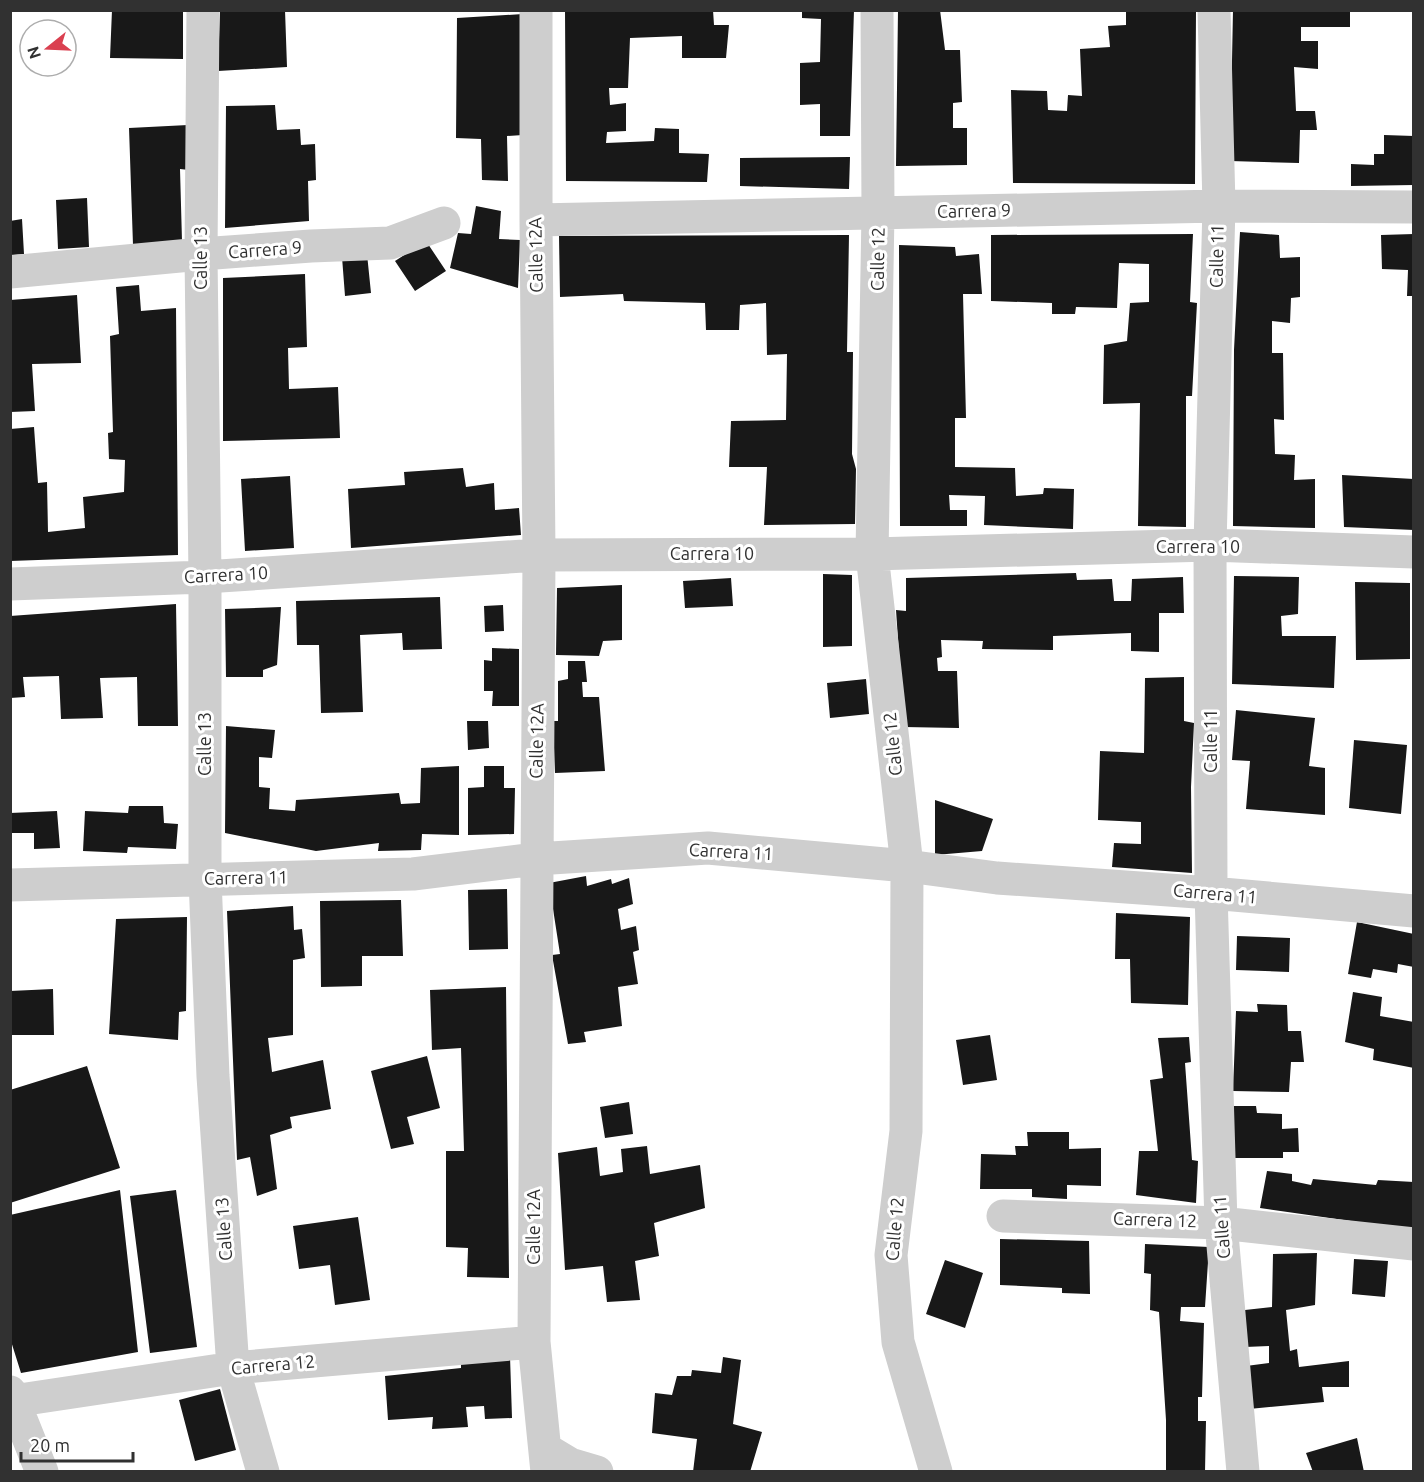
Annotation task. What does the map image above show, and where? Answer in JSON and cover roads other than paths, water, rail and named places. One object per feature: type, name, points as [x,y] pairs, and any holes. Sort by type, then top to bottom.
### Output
[{"type":"street","name":"Calle 13","points":[[203,10],[201,254],[205,879],[213,1076],[233,1368],[264,1472]]},
{"type":"street","name":"Calle 12A","points":[[536,10],[539,555],[534,1342],[546,1460]]},
{"type":"street","name":"Calle 12","points":[[877,10],[878,213],[872,554],[907,866],[906,1131],[891,1255],[898,1342],[936,1472]]},
{"type":"street","name":"Calle 11","points":[[1214,10],[1219,206],[1210,545],[1211,893],[1221,1223],[1243,1472]]},
{"type":"street","name":"Carrera 9","points":[[536,220],[1219,206],[1413,207]]},
{"type":"street","name":"Carrera 9","points":[[10,272],[201,254],[390,243],[444,223]]},
{"type":"street","name":"Carrera 10","points":[[10,584],[204,577],[539,555],[872,554],[1210,545],[1413,552]]},
{"type":"street","name":"Carrera 11","points":[[10,885],[412,874],[536,859],[708,848],[907,866],[997,878],[1211,893],[1413,911]]},
{"type":"street","name":"Carrera 12","points":[[1003,1216],[1221,1223],[1413,1244]]},
{"type":"street","name":"Carrera 12","points":[[12,1396],[233,1368],[534,1342]]},
{"type":"street","points":[[12,1396],[42,1472]]},
{"type":"street","points":[[546,1460],[597,1472]]}]
